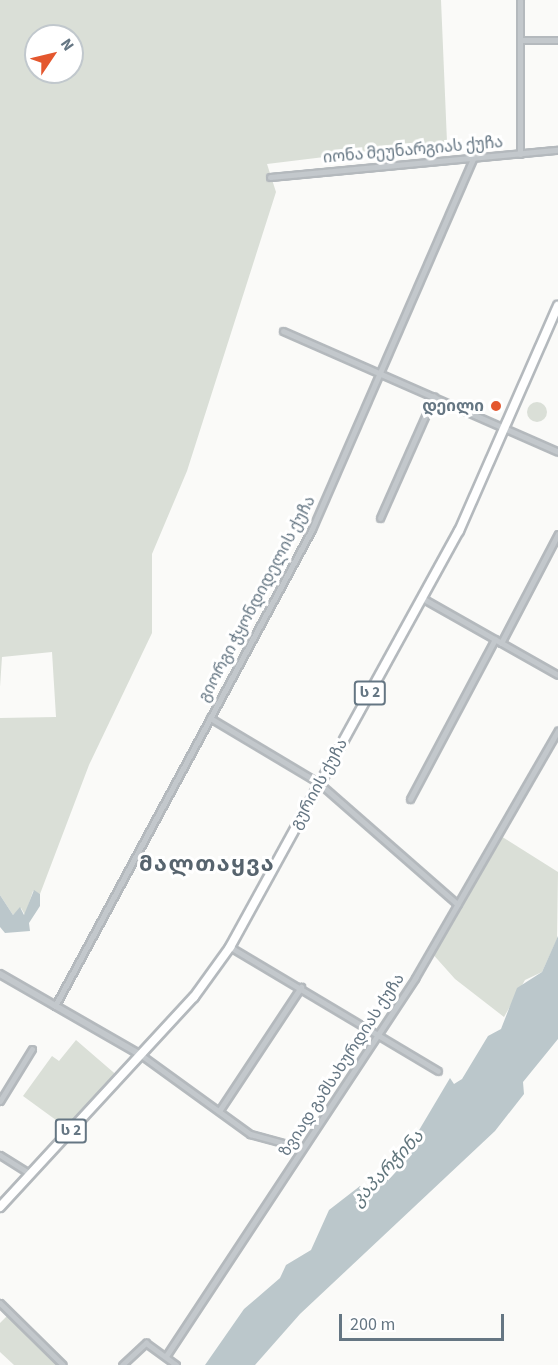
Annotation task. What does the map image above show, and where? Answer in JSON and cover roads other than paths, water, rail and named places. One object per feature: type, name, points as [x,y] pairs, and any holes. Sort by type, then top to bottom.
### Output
[{"type":"highway","name":"გურიის ქუჩა","points":[[0,1207],[141,1055],[230,947],[459,531],[558,306]]},
{"type":"street","points":[[520,0],[520,154]]},
{"type":"street","points":[[520,40],[558,40]]},
{"type":"street","name":"იონა მეუნარგიას ქუჩა","points":[[270,177],[558,150]]},
{"type":"street","name":"გიორგი ჭყონდიდელის ქუჩა","points":[[55,1006],[312,529],[473,158]]},
{"type":"street","points":[[283,331],[380,371],[558,452]]},
{"type":"street","points":[[380,518],[434,396]]},
{"type":"street","points":[[501,643],[558,534]]},
{"type":"street","points":[[422,598],[558,675]]},
{"type":"street","points":[[410,799],[495,639]]},
{"type":"street","points":[[210,718],[320,783],[457,903]]},
{"type":"street","name":"ზვიად გამსახურდიას ქუჩა","points":[[166,1356],[379,1033],[558,730]]},
{"type":"street","points":[[230,947],[302,987],[438,1071]]},
{"type":"street","points":[[0,974],[141,1055],[219,1111],[269,1143],[302,1148]]},
{"type":"street","points":[[219,1111],[302,987]]},
{"type":"street","points":[[0,1101],[32,1050]]},
{"type":"street","points":[[0,1155],[30,1174]]},
{"type":"street","points":[[0,1303],[63,1365]]},
{"type":"street","points":[[122,1365],[146,1343],[177,1365]]},
{"type":"water","points":[[34,890],[40,894],[40,906],[29,923],[30,931],[5,933],[0,927],[0,895],[13,915],[20,907],[24,915]]},
{"type":"water","name":"კაპარჭინა","points":[[558,936],[558,1039],[523,1082],[524,1094],[495,1131],[300,1314],[255,1365],[205,1365],[244,1309],[280,1278],[286,1265],[311,1250],[329,1210],[360,1186],[371,1194],[382,1168],[412,1142],[450,1078],[454,1084],[462,1079],[488,1036],[501,1029],[517,988],[542,972]]},
{"type":"place","name":"დეილი","points":[[496,406]]},
{"type":"district","name":"მალთაყვა","points":[[207,865]]}]
